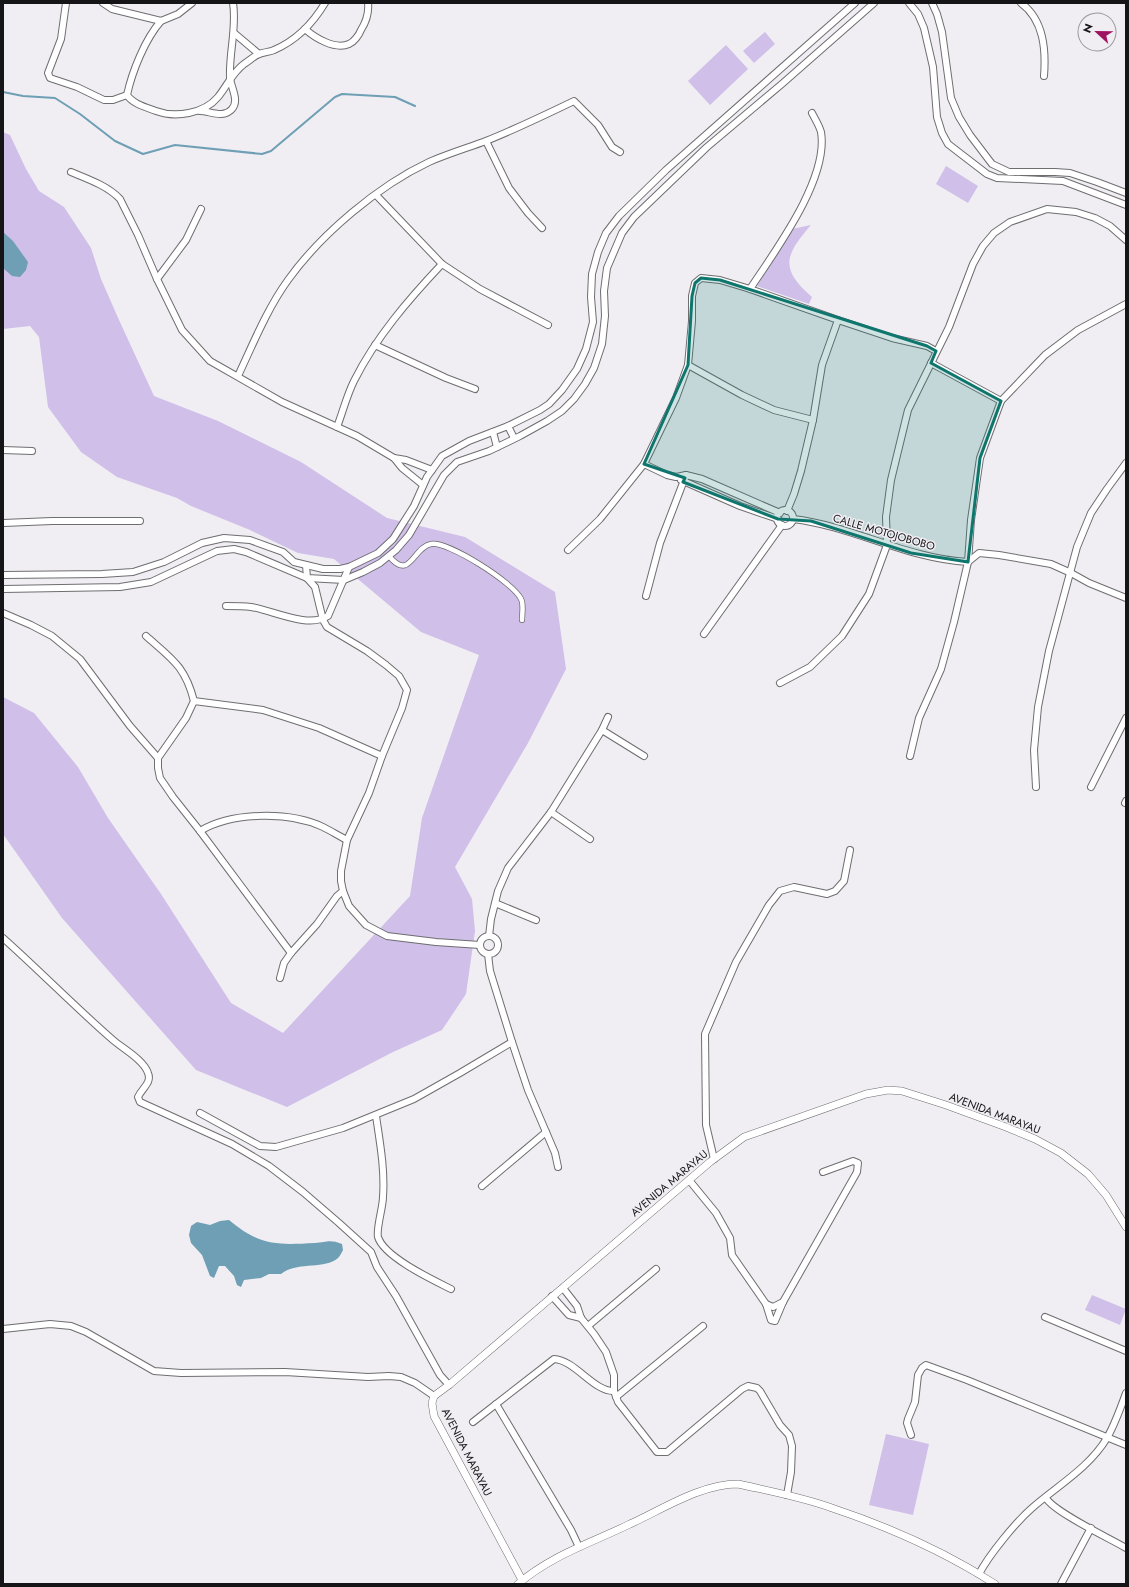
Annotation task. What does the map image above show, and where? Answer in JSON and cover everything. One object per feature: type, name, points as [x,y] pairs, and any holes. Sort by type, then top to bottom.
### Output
[{"type":"street","points":[[66,3],[61,40],[48,73],[50,78],[77,87],[104,100],[113,100],[127,95]]},
{"type":"street","points":[[103,3],[112,9],[161,21]]},
{"type":"street","points":[[127,95],[134,71],[156,26],[161,21],[178,14],[192,3]]},
{"type":"street","points":[[127,95],[131,100],[160,112],[181,114],[204,111],[218,115],[232,109],[234,93],[230,78],[234,33],[233,3]]},
{"type":"street","points":[[198,111],[208,106],[216,99],[230,78],[243,65],[259,54],[274,50],[288,43],[305,29],[325,3]]},
{"type":"street","points":[[305,29],[311,35],[325,42],[338,45],[349,44],[358,35],[365,24],[369,8],[368,3]]},
{"type":"street","points":[[3,575],[108,574],[133,572],[164,562],[189,548],[202,543],[224,538],[250,540],[282,552],[294,562],[323,569],[340,569],[349,567],[378,553],[393,539],[414,506],[423,485],[442,456],[540,410],[549,404],[562,390],[577,369],[586,349],[593,322],[590,285],[598,252],[606,233],[619,216],[666,170],[855,3]]},
{"type":"street","points":[[3,589],[120,587],[151,582],[217,551],[234,549],[252,554],[307,578],[344,580],[380,563],[389,556],[409,535],[444,475],[457,462],[497,447],[547,421],[562,411],[574,399],[585,384],[594,368],[602,344],[605,316],[604,290],[607,268],[622,232],[644,208],[707,147],[874,3]]},
{"type":"street","points":[[910,3],[918,14],[924,28],[933,67],[937,117],[942,133],[948,144],[987,174],[998,178],[1063,181],[1126,205]]},
{"type":"street","points":[[932,3],[942,32],[951,98],[959,117],[970,135],[992,164],[1009,172],[1055,172],[1070,174],[1126,193]]},
{"type":"street","points":[[1021,3],[1033,13],[1040,28],[1045,52],[1044,76]]},
{"type":"street","points":[[234,33],[259,54]]},
{"type":"street","points":[[238,376],[270,310],[288,280],[339,224],[376,195],[403,177],[429,162],[519,128],[574,101],[598,125],[612,147],[620,152]]},
{"type":"street","points":[[750,289],[807,197],[814,178],[820,159],[821,146],[820,132],[812,113]]},
{"type":"street","points":[[486,141],[509,188],[528,213],[542,228]]},
{"type":"street","points":[[71,172],[103,186],[120,199],[182,330],[210,362],[238,376],[282,402],[337,426],[394,458],[406,460],[432,470]]},
{"type":"street","points":[[376,195],[442,264],[480,289],[548,325]]},
{"type":"street","points":[[637,199],[644,208]]},
{"type":"street","points":[[157,279],[186,240],[201,209]]},
{"type":"street","points":[[780,683],[810,667],[842,636],[869,594],[887,545],[886,517],[891,480],[908,410],[949,327],[972,264],[994,233],[1010,222],[1047,209],[1076,212],[1095,218],[1110,226],[1126,240]]},
{"type":"street","points":[[337,426],[354,381],[375,345],[407,302],[442,264]]},
{"type":"street","points":[[568,550],[600,519],[644,464],[676,398],[688,365],[692,321],[692,296],[695,283],[701,278],[709,278],[750,289],[892,338],[927,346],[936,351]]},
{"type":"street","points":[[910,756],[919,718],[941,669],[954,622],[968,562],[971,520],[980,458],[1001,401],[1045,354],[1078,330],[1126,304]]},
{"type":"street","points":[[704,634],[780,519],[783,511],[787,511],[801,471],[813,420],[822,366],[838,320]]},
{"type":"street","points":[[375,345],[475,390]]},
{"type":"street","points":[[931,364],[1001,401]]},
{"type":"street","points":[[688,365],[742,395],[774,410],[813,420]]},
{"type":"street","points":[[508,426],[514,438]]},
{"type":"street","points":[[493,432],[497,447]]},
{"type":"street","points":[[3,450],[32,451]]},
{"type":"street","points":[[394,458],[402,468],[423,485]]},
{"type":"street","points":[[1036,787],[1034,750],[1038,707],[1049,651],[1077,547],[1091,513],[1126,463]]},
{"type":"street","points":[[644,464],[740,506],[780,519]]},
{"type":"street","points":[[676,477],[686,475],[702,479],[789,525],[793,519],[791,513],[787,511]]},
{"type":"street","points":[[646,596],[660,543],[686,475]]},
{"type":"street","name":"CALLE MOTOJOBOBO","points":[[793,519],[811,521],[858,534],[911,553],[947,560],[968,562]]},
{"type":"street","points":[[3,523],[140,520]]},
{"type":"street","points":[[389,556],[393,562],[399,565],[407,565],[414,560],[417,552],[424,546],[433,543],[460,553],[475,561],[516,591],[522,600],[522,620]]},
{"type":"street","points":[[968,562],[979,553],[1051,564],[1071,572],[1089,583],[1126,598]]},
{"type":"street","points":[[306,565],[307,578],[314,587],[323,620],[327,627],[367,651],[386,665],[399,676],[404,683],[406,690],[402,708],[369,792],[347,840],[341,871],[341,881],[349,906],[366,925],[387,936],[436,942],[480,945]]},
{"type":"street","points":[[226,606],[252,607],[302,620],[323,620],[328,616],[349,567]]},
{"type":"street","points":[[36,575],[37,588]]},
{"type":"street","points":[[3,613],[52,636],[80,659],[130,726],[158,758]]},
{"type":"street","points":[[146,636],[177,663],[184,672],[190,684],[194,701],[186,718],[158,758],[160,778],[291,953]]},
{"type":"street","points":[[194,701],[270,712],[319,728],[382,756]]},
{"type":"street","points":[[489,936],[491,919],[498,891],[508,868],[550,812],[602,730],[608,717]]},
{"type":"street","points":[[1091,787],[1126,718]]},
{"type":"street","points":[[602,730],[644,756]]},
{"type":"street","points":[[550,812],[590,839]]},
{"type":"street","points":[[200,832],[210,826],[230,819],[271,815],[295,819],[321,826],[347,840]]},
{"type":"street","points":[[714,1159],[706,1125],[705,1034],[736,962],[769,905],[780,890],[794,887],[827,894],[835,892],[844,881],[850,850]]},
{"type":"street","points":[[280,978],[284,963],[291,953],[317,924],[337,896],[343,891]]},
{"type":"street","points":[[495,904],[536,920]]},
{"type":"street","points":[[489,936],[495,939],[497,945],[495,951],[488,954],[482,951],[480,945],[483,939],[489,936]]},
{"type":"street","points":[[3,938],[148,1071],[148,1084],[138,1096],[140,1102],[232,1144],[269,1166],[303,1192],[371,1252],[377,1266],[396,1296],[440,1375],[449,1385]]},
{"type":"street","points":[[488,954],[490,970],[512,1042],[528,1090],[555,1153],[558,1167]]},
{"type":"street","points":[[200,1113],[260,1146],[276,1147],[343,1128],[376,1116],[414,1099],[512,1042]]},
{"type":"street","name":"AVENIDA MARAYAU","points":[[520,1582],[434,1416],[432,1403],[434,1396],[449,1385],[714,1159],[744,1137],[871,1093],[888,1090],[902,1091],[1006,1127],[1061,1153],[1088,1174],[1106,1195],[1126,1227]]},
{"type":"street","points":[[376,1116],[382,1158],[383,1198],[378,1236],[383,1246],[397,1258],[452,1289]]},
{"type":"street","points":[[482,1186],[546,1132]]},
{"type":"street","points":[[689,1180],[716,1213],[730,1238],[732,1255],[766,1304],[771,1320],[775,1321],[783,1302],[857,1172],[858,1163],[853,1161],[823,1172]]},
{"type":"street","points":[[588,1326],[656,1269]]},
{"type":"street","points":[[563,1288],[577,1306],[581,1318],[606,1352],[614,1375],[615,1394],[618,1402],[657,1452],[667,1452],[742,1389],[748,1386],[757,1388],[780,1425],[789,1435],[792,1446],[791,1472],[787,1495]]},
{"type":"street","points":[[552,1296],[569,1315],[581,1318]]},
{"type":"street","points":[[766,1304],[773,1307],[783,1302]]},
{"type":"street","points":[[1045,1317],[1126,1351]]},
{"type":"street","points":[[3,1329],[50,1324],[71,1326],[86,1332],[154,1371],[222,1374],[285,1372],[368,1377],[401,1377],[415,1383],[434,1396]]},
{"type":"street","points":[[615,1394],[703,1326]]},
{"type":"street","points":[[473,1422],[554,1359],[564,1361],[615,1394]]},
{"type":"street","points":[[911,1436],[907,1424],[908,1419],[915,1402],[918,1374],[926,1365],[967,1380],[1126,1445]]},
{"type":"street","points":[[979,1574],[985,1563],[1024,1515],[1066,1482],[1097,1452],[1107,1438],[1126,1393]]},
{"type":"street","points":[[496,1404],[579,1546]]},
{"type":"street","points":[[520,1582],[562,1554],[689,1496],[725,1484],[738,1484],[831,1507],[888,1529],[979,1574],[995,1584]]},
{"type":"street","points":[[1046,1498],[1048,1503],[1059,1511],[1126,1548]]},
{"type":"street","points":[[1061,1584],[1091,1528]]},
{"type":"highlighted area","points":[[701,278],[720,280],[927,346],[936,351],[931,363],[1001,401],[980,458],[968,562],[911,553],[811,521],[778,519],[683,482],[685,478],[644,464],[688,365],[692,296],[695,283]]},
{"type":"shaded area","points":[[765,32],[775,44],[754,63],[743,51]]},
{"type":"shaded area","points":[[726,45],[748,69],[710,105],[688,81]]},
{"type":"shaded area","points":[[3,132],[10,135],[26,169],[39,191],[64,207],[91,248],[101,279],[154,396],[218,421],[301,462],[387,518],[465,537],[555,592],[566,669],[528,743],[455,867],[472,899],[475,931],[466,994],[442,1030],[393,1052],[287,1107],[196,1070],[62,918],[3,834],[3,697],[34,713],[78,767],[108,818],[161,894],[231,1003],[283,1033],[410,896],[422,818],[479,655],[421,632],[334,559],[298,553],[250,530],[191,506],[177,498],[117,477],[81,452],[48,407],[39,337],[30,326],[3,329]]},
{"type":"shaded area","points":[[946,166],[978,186],[968,203],[936,184]]},
{"type":"shaded area","points":[[811,225],[795,245],[789,262],[795,278],[812,297],[809,304],[757,286],[792,229]]},
{"type":"shaded area","points":[[1092,1295],[1126,1309],[1120,1325],[1085,1310]]},
{"type":"shaded area","points":[[886,1434],[929,1444],[913,1515],[869,1505]]},
{"type":"water","points":[[3,232],[13,241],[28,262],[26,270],[20,277],[12,276],[3,268]]},
{"type":"water","points":[[229,1220],[250,1235],[269,1242],[290,1244],[331,1241],[342,1244],[343,1250],[338,1258],[332,1262],[302,1266],[287,1270],[281,1274],[269,1274],[261,1278],[244,1280],[241,1287],[237,1285],[234,1276],[225,1266],[219,1266],[214,1278],[210,1276],[202,1255],[191,1243],[189,1235],[191,1226],[197,1222],[210,1225],[220,1221]]},
{"type":"waterway","points":[[3,92],[23,96],[55,98],[80,114],[115,141],[143,154],[175,145],[262,154],[271,151],[335,97],[342,94],[395,97],[415,106]]}]
